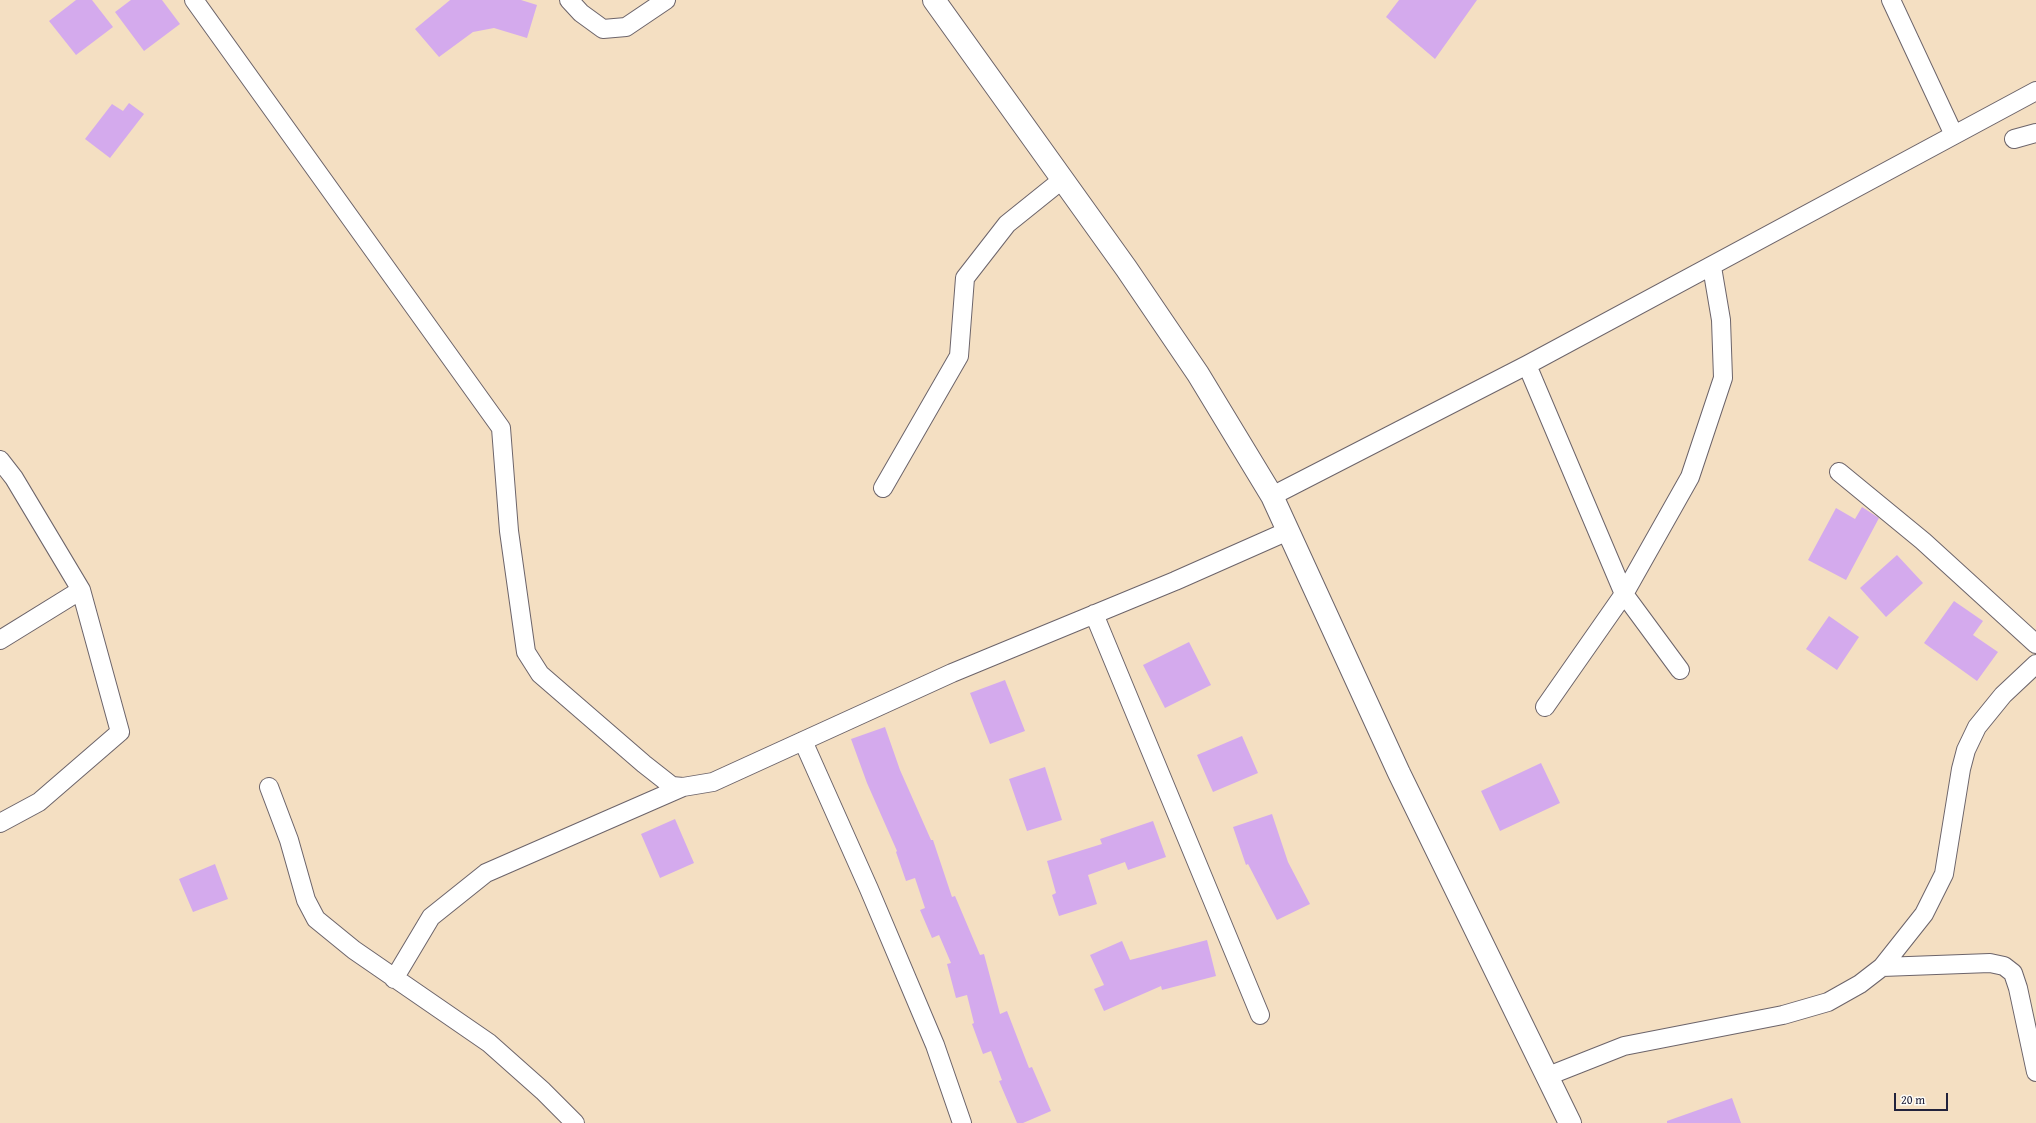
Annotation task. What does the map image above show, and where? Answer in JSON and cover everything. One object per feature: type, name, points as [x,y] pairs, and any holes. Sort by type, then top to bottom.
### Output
[{"type":"main road","points":[[934,0],[1063,179],[1198,374],[1272,496],[1399,773],[1570,1123]]},
{"type":"street","points":[[194,0],[501,428],[509,531],[526,652],[540,674],[644,764],[672,786],[682,787]]},
{"type":"street","points":[[569,0],[580,13],[604,29],[626,27],[666,0]]},
{"type":"street","points":[[1891,0],[1954,135]]},
{"type":"street","points":[[1272,496],[1527,365],[1712,267],[2036,91]]},
{"type":"street","points":[[2014,139],[2036,133]]},
{"type":"street","points":[[883,488],[959,356],[965,278],[1007,224],[1063,179]]},
{"type":"street","points":[[1545,707],[1624,594],[1690,477],[1723,378],[1721,320],[1712,267]]},
{"type":"street","points":[[1527,365],[1624,594],[1680,670]]},
{"type":"street","points":[[0,460],[14,478],[81,590],[120,732],[39,802],[0,823]]},
{"type":"street","points":[[1839,472],[1923,541],[2036,644]]},
{"type":"street","points":[[394,979],[432,918],[486,873],[682,787],[713,782],[952,673],[1288,531]]},
{"type":"street","points":[[0,640],[81,590]]},
{"type":"street","points":[[1094,614],[1260,1015]]},
{"type":"street","points":[[1548,1076],[1624,1046],[1783,1015],[1828,1002],[1860,984],[1882,966],[1924,914],[1944,874],[1960,770],[1966,750],[1977,727],[2003,695],[2036,664]]},
{"type":"street","points":[[803,741],[869,889],[935,1045],[962,1123]]},
{"type":"street","points":[[270,787],[289,840],[306,900],[316,919],[354,950],[394,979],[489,1043],[575,1123]]},
{"type":"street","points":[[1882,966],[1990,963],[2004,966],[2013,973],[2018,988],[2036,1072]]},
{"type":"building","points":[[76,0],[92,0],[113,27],[76,55],[49,21]]},
{"type":"building","points":[[131,0],[162,0],[180,24],[144,51],[115,12]]},
{"type":"building","points":[[450,0],[521,0],[537,5],[527,38],[494,28],[473,32],[439,57],[415,29]]},
{"type":"building","points":[[1399,0],[1477,0],[1435,59],[1386,17]]},
{"type":"building","points":[[129,103],[144,114],[110,158],[85,139],[112,104],[123,111]]},
{"type":"building","points":[[1862,507],[1879,518],[1846,580],[1808,560],[1836,508],[1855,519]]},
{"type":"building","points":[[1897,555],[1923,583],[1886,617],[1860,588]]},
{"type":"building","points":[[1954,601],[1983,621],[1973,635],[1998,652],[1977,681],[1924,643]]},
{"type":"building","points":[[1829,616],[1859,637],[1837,670],[1806,649]]},
{"type":"building","points":[[1189,642],[1211,685],[1165,708],[1143,665]]},
{"type":"building","points":[[1005,680],[1025,731],[990,744],[970,693]]},
{"type":"building","points":[[885,727],[900,770],[931,840],[933,840],[952,897],[955,896],[980,955],[984,954],[1000,1014],[1007,1011],[1029,1068],[1032,1067],[1051,1111],[1023,1123],[1017,1123],[999,1081],[1002,1080],[991,1051],[983,1054],[972,1024],[974,1023],[967,995],[956,998],[947,964],[951,963],[939,935],[932,938],[920,910],[925,908],[915,878],[906,881],[896,852],[897,851],[867,783],[851,739]]},
{"type":"building","points":[[1242,736],[1258,773],[1213,792],[1197,755]]},
{"type":"building","points":[[1541,763],[1560,803],[1500,831],[1481,791]]},
{"type":"building","points":[[1045,767],[1062,820],[1027,831],[1009,779]]},
{"type":"building","points":[[1272,814],[1288,862],[1310,904],[1277,920],[1248,864],[1246,865],[1233,827]]},
{"type":"building","points":[[675,819],[694,863],[660,878],[641,834]]},
{"type":"building","points":[[1153,821],[1166,857],[1128,870],[1125,862],[1088,875],[1097,904],[1059,916],[1052,895],[1056,893],[1047,861],[1102,844],[1100,839]]},
{"type":"building","points":[[215,864],[228,899],[193,912],[179,879]]},
{"type":"building","points":[[1207,940],[1216,976],[1162,990],[1161,986],[1104,1011],[1094,989],[1104,985],[1090,955],[1122,941],[1130,960]]},
{"type":"building","points":[[1732,1098],[1741,1123],[1667,1123],[1667,1121]]}]
